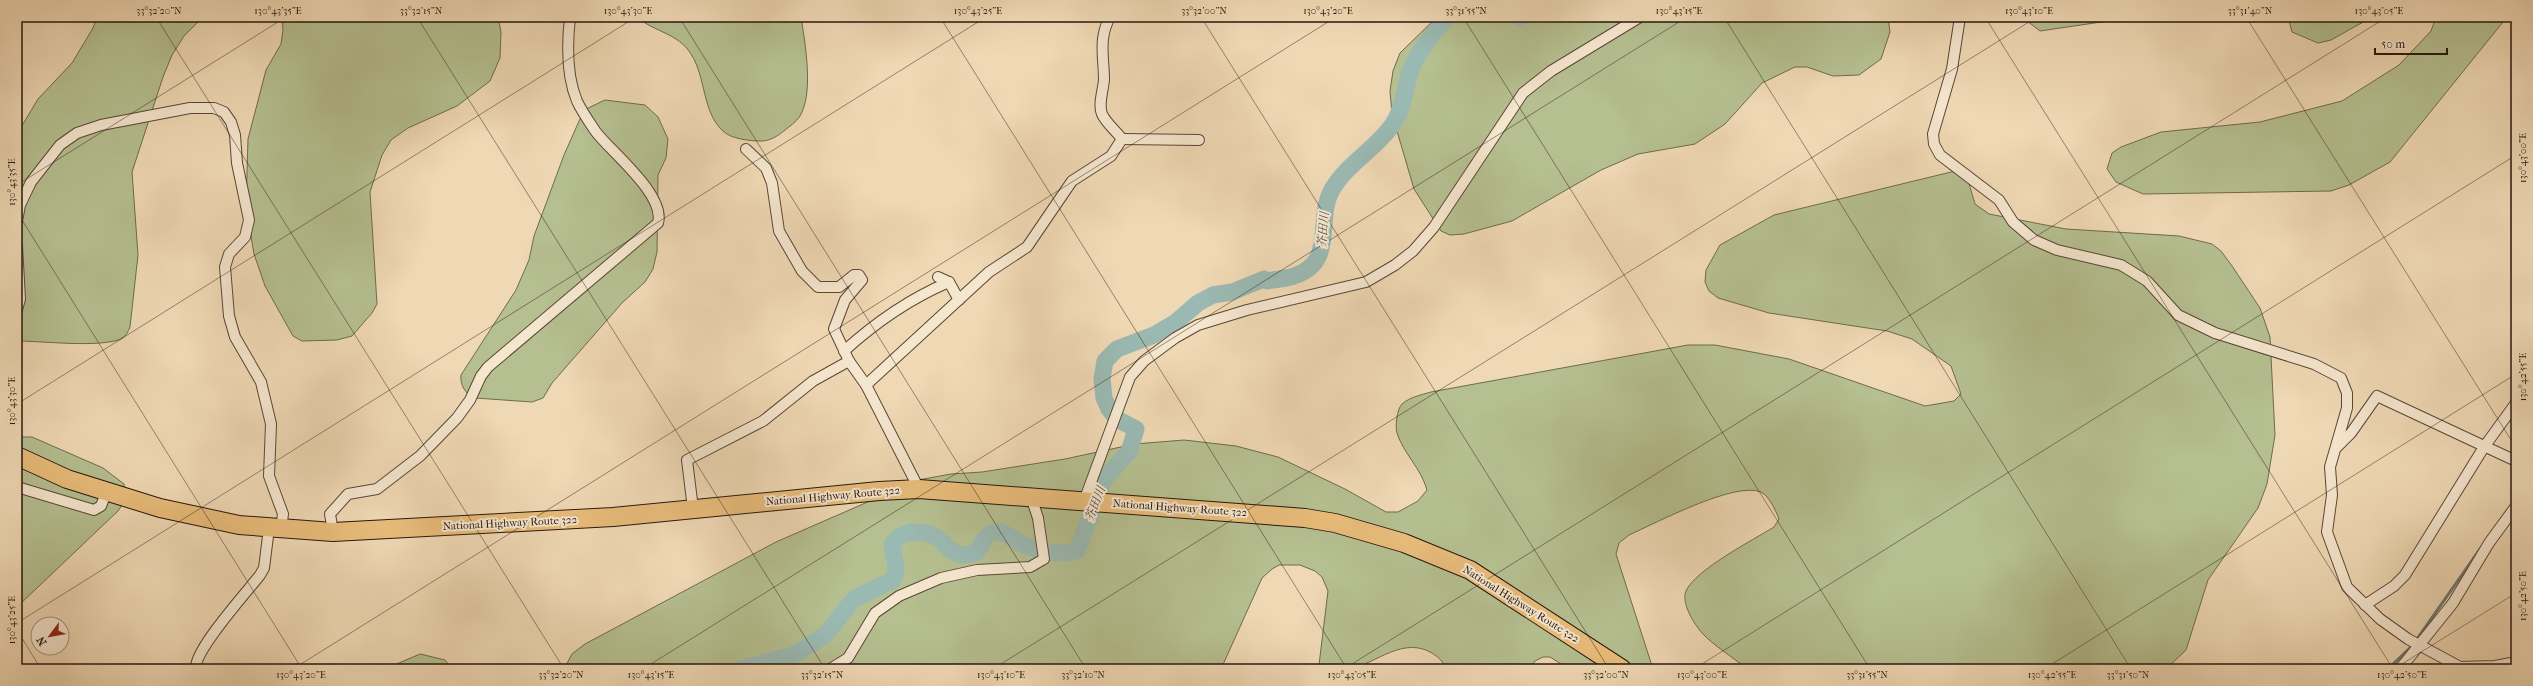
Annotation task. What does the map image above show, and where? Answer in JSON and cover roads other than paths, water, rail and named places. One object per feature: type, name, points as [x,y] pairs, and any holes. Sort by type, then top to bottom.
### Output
[{"type":"highway","name":"National Highway Route 322","points":[[17,456],[67,479],[106,493],[207,519],[275,528],[333,532],[613,517],[879,491],[919,489],[1305,518],[1335,523],[1404,543],[1470,570],[1622,669]]},
{"type":"street","points":[[333,532],[330,514],[348,494],[377,490],[420,456],[457,418],[470,400],[480,376],[488,367],[658,223],[659,217],[652,199],[637,174],[597,133],[577,102],[570,80],[570,17]]},
{"type":"street","points":[[1110,17],[1103,29],[1101,45],[1104,80],[1101,99],[1102,114],[1122,139]]},
{"type":"street","points":[[1088,501],[1130,377],[1144,361],[1175,338],[1198,325],[1247,310],[1366,282],[1395,265],[1413,251],[1434,226],[1523,93],[1551,71],[1640,17]]},
{"type":"street","points":[[1960,17],[1952,69],[1933,134],[1934,144],[1940,155],[1999,200],[2013,222],[2034,240],[2057,250],[2121,265],[2147,281],[2178,315],[2215,333],[2314,364],[2341,378],[2347,394],[2347,408],[2330,467],[2332,495],[2327,532],[2347,587],[2380,619],[2419,647],[2460,667],[2495,666],[2516,662]]},
{"type":"street","points":[[17,221],[20,204],[31,182],[60,145],[77,133],[102,125],[190,108],[214,108],[224,112],[231,122],[235,135],[237,163],[249,220],[245,237],[229,254],[225,267],[229,316],[235,336],[260,382],[271,424],[269,476],[283,514],[275,528],[264,568],[204,645],[195,668]]},
{"type":"street","points":[[1122,139],[1199,140]]},
{"type":"street","points":[[866,385],[989,272],[1027,247],[1072,181],[1111,156],[1122,139]]},
{"type":"street","points":[[746,149],[766,168],[772,183],[779,231],[802,272],[818,287],[839,287],[854,275],[859,276],[862,280],[845,300],[834,330],[849,361],[866,385],[919,489]]},
{"type":"street","points":[[17,246],[20,299],[17,310]]},
{"type":"street","points":[[938,277],[948,282],[959,300]]},
{"type":"street","points":[[844,351],[873,325],[894,310],[948,282]]},
{"type":"street","points":[[693,509],[687,460],[763,421],[813,381],[849,361]]},
{"type":"street","points":[[2337,447],[2351,433],[2377,396],[2516,461]]},
{"type":"street","points":[[2365,605],[2394,586],[2405,575],[2484,447],[2516,403]]},
{"type":"street","points":[[17,487],[94,510],[101,506],[106,493]]},
{"type":"street","points":[[830,669],[848,658],[875,613],[906,593],[940,578],[977,570],[1030,567],[1044,559],[1038,518],[1031,497]]},
{"type":"street","points":[[2400,669],[2419,647],[2453,602],[2489,543],[2516,506]]},
{"type":"waterway","name":"芥田川","points":[[741,669],[796,654],[826,634],[854,599],[893,580],[896,566],[892,544],[900,536],[911,532],[923,532],[934,536],[953,552],[962,555],[977,552],[986,537],[995,532],[1003,533],[1028,547],[1040,550],[1058,553],[1077,551],[1104,479],[1129,452],[1136,429],[1117,419],[1109,409],[1104,398],[1102,379],[1105,361],[1117,349],[1154,335],[1176,322],[1198,303],[1213,295],[1232,292],[1264,279],[1267,281],[1291,277],[1308,269],[1316,261],[1321,250],[1325,213],[1333,188],[1346,171],[1379,141],[1393,124],[1401,105],[1412,66],[1426,43],[1448,17]]},
{"type":"waterway","points":[[2417,639],[2480,549]]},
{"type":"waterway","points":[[2388,669],[2414,644]]}]
